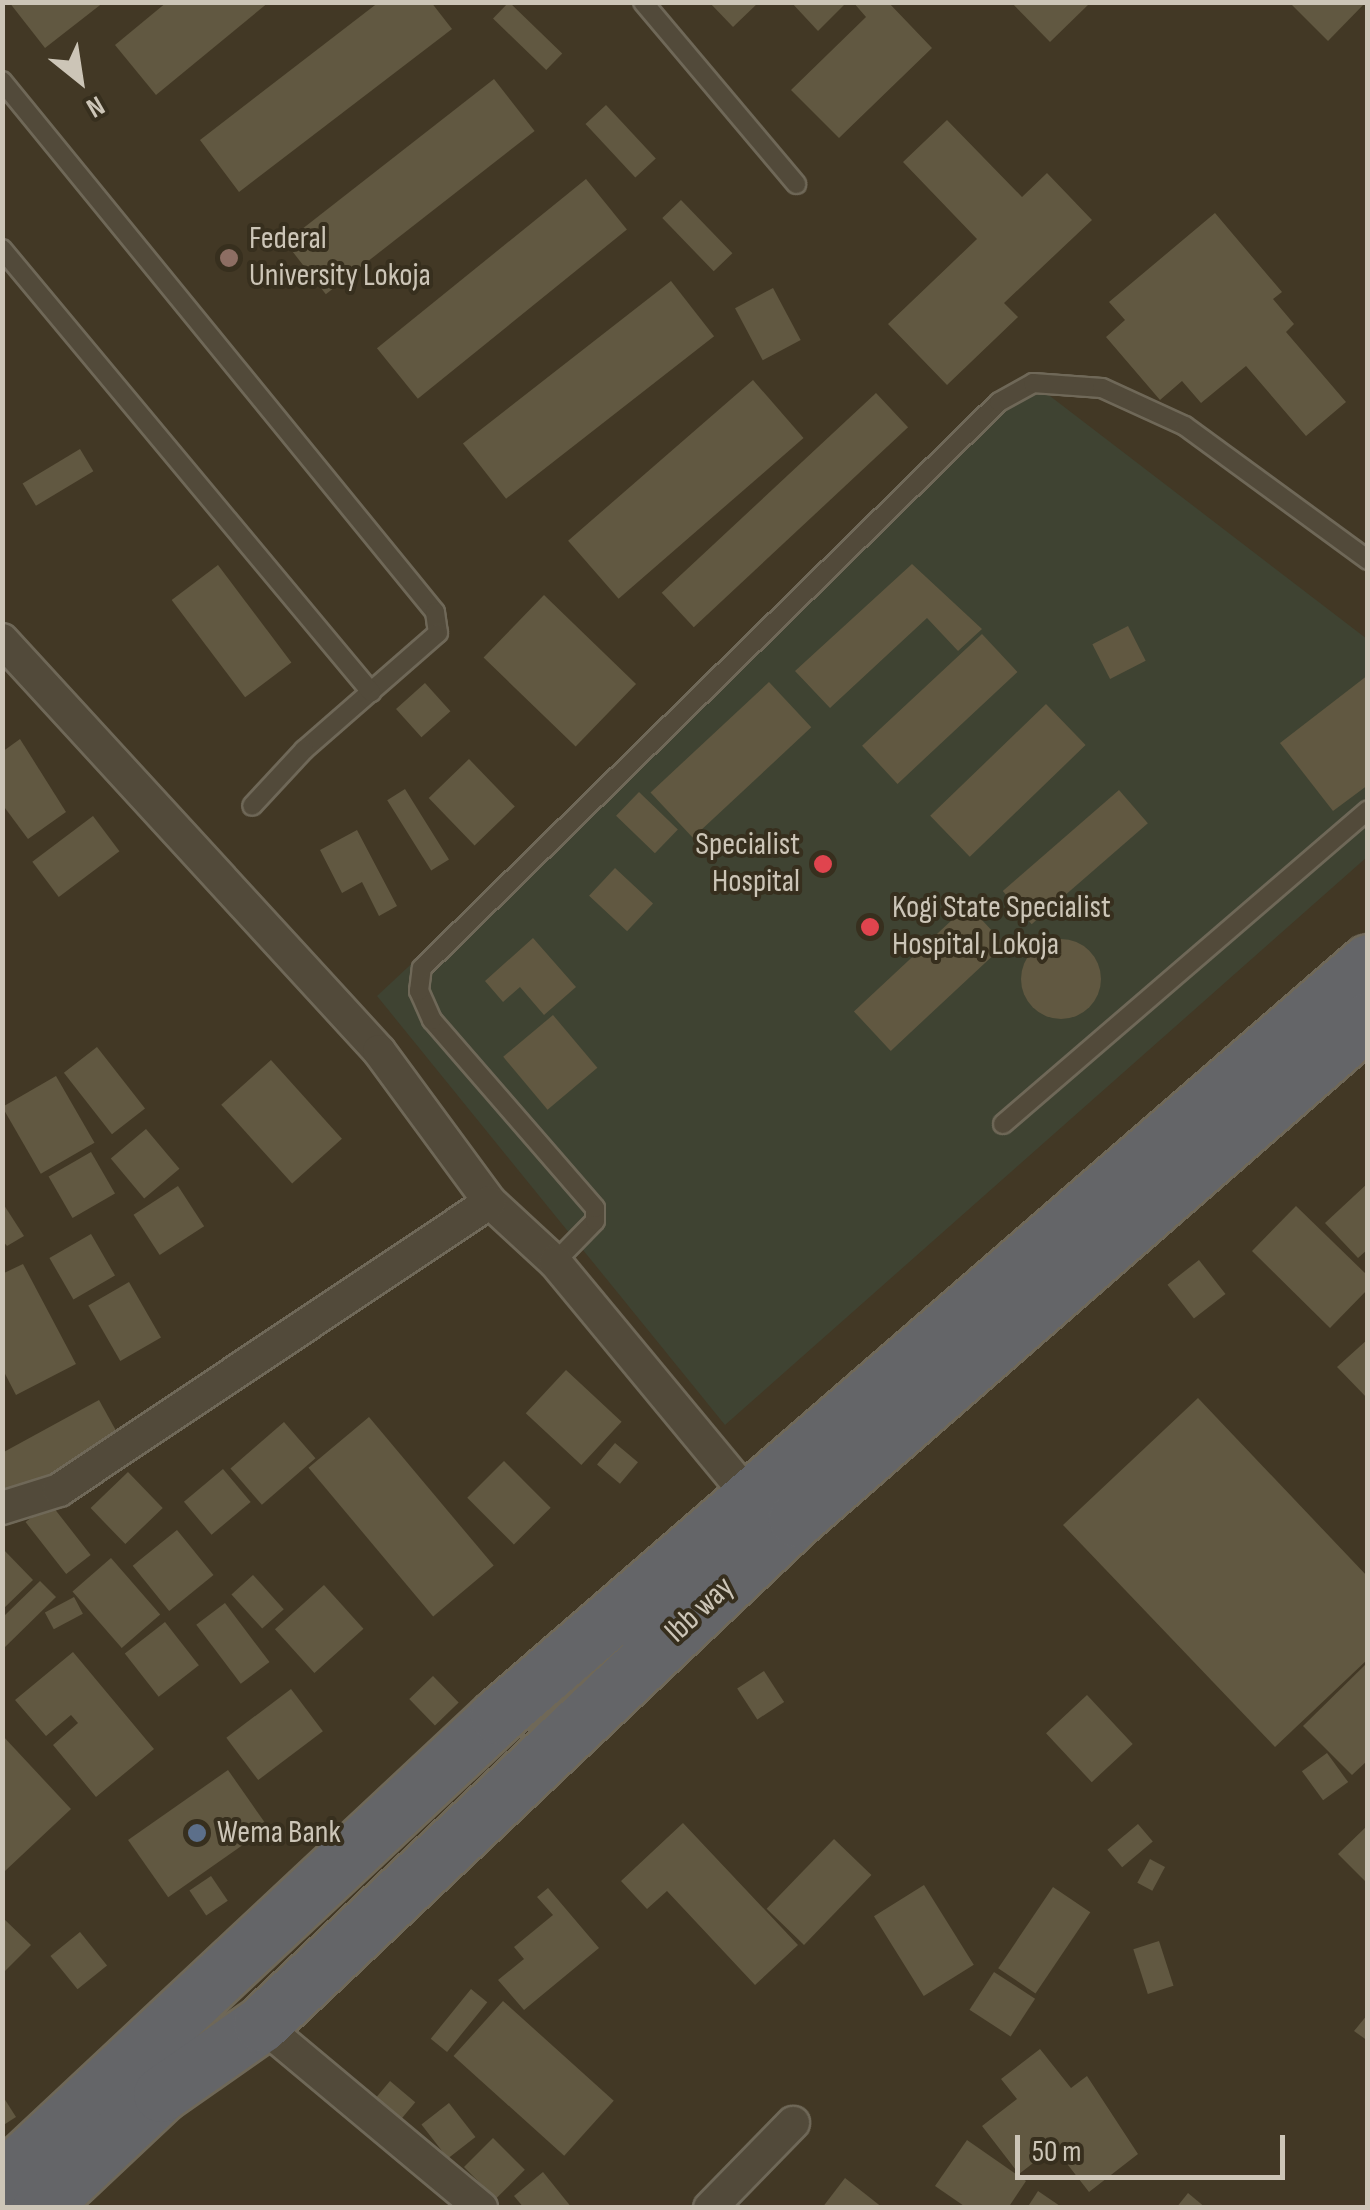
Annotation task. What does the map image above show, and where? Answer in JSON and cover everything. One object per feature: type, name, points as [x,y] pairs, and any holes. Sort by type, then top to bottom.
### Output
[{"type":"highway","points":[[2,2180],[498,1716],[1368,962]]},
{"type":"highway","name":"Ibb way","points":[[40,2208],[161,2094],[260,2024],[796,1519],[1368,1020]]},
{"type":"street","points":[[2,640],[379,1050],[490,1202],[555,1262],[748,1496]]},
{"type":"street","points":[[2,1508],[59,1490],[490,1202]]},
{"type":"street","points":[[260,2024],[481,2208]]},
{"type":"street","points":[[710,2208],[794,2122]]},
{"type":"lane","points":[[643,2],[796,184]]},
{"type":"lane","points":[[2,81],[435,612],[438,633],[252,806]]},
{"type":"lane","points":[[2,249],[371,692]]},
{"type":"lane","points":[[555,1262],[596,1221],[594,1208],[432,1020],[419,991],[422,968],[998,402],[1033,383],[1102,388],[1185,426],[1368,560]]},
{"type":"lane","points":[[1003,1124],[1368,810]]},
{"type":"shaded area","name":"Kogi State Specialist Hospital, Lokoja","points":[[1033,383],[1367,639],[1367,857],[725,1425],[377,996]]},
{"type":"building","points":[[9,2],[104,2],[45,48]]},
{"type":"building","points":[[167,2],[269,2],[156,95],[115,45]]},
{"type":"building","points":[[379,2],[431,2],[452,29],[239,192],[200,140]]},
{"type":"building","points":[[509,2],[562,53],[546,70],[493,19]]},
{"type":"building","points":[[709,2],[759,2],[733,27]]},
{"type":"building","points":[[791,2],[847,2],[818,31]]},
{"type":"building","points":[[853,2],[888,2],[932,48],[839,138],[791,90],[866,17]]},
{"type":"building","points":[[1011,2],[1091,2],[1050,42]]},
{"type":"building","points":[[1289,2],[1366,2],[1328,41]]},
{"type":"building","points":[[494,79],[535,131],[326,294],[285,242]]},
{"type":"building","points":[[606,105],[656,158],[635,177],[586,124]]},
{"type":"building","points":[[947,120],[1022,197],[1047,173],[1092,220],[1004,303],[1018,317],[947,385],[888,324],[977,239],[903,162]]},
{"type":"building","points":[[586,179],[627,230],[418,399],[377,348]]},
{"type":"building","points":[[681,200],[732,253],[714,271],[662,218]]},
{"type":"building","points":[[1215,213],[1282,292],[1273,299],[1294,324],[1286,332],[1346,402],[1306,436],[1246,366],[1201,403],[1182,381],[1160,400],[1106,337],[1125,320],[1109,302]]},
{"type":"building","points":[[671,281],[714,336],[506,499],[463,444]]},
{"type":"building","points":[[773,288],[801,340],[763,360],[735,308]]},
{"type":"building","points":[[753,380],[804,438],[619,599],[568,541]]},
{"type":"building","points":[[876,393],[908,427],[694,627],[662,593]]},
{"type":"building","points":[[80,449],[93,471],[36,506],[23,484]]},
{"type":"building","points":[[912,564],[982,629],[958,651],[927,618],[830,708],[795,671]]},
{"type":"building","points":[[218,565],[291,662],[245,697],[172,600]]},
{"type":"building","points":[[544,595],[636,684],[576,746],[484,658]]},
{"type":"building","points":[[1128,626],[1146,661],[1110,679],[1092,644]]},
{"type":"building","points":[[982,634],[1017,672],[898,784],[862,746]]},
{"type":"building","points":[[1368,675],[1368,785],[1333,811],[1280,743]]},
{"type":"building","points":[[769,682],[811,727],[693,838],[651,792]]},
{"type":"building","points":[[425,683],[450,711],[421,737],[396,709]]},
{"type":"building","points":[[1046,704],[1086,745],[970,857],[930,816]]},
{"type":"building","points":[[20,739],[66,812],[28,839],[2,804],[2,752]]},
{"type":"building","points":[[469,759],[515,806],[475,845],[429,798]]},
{"type":"building","points":[[405,789],[449,859],[431,871],[387,800]]},
{"type":"building","points":[[1119,790],[1148,823],[1032,924],[1003,891]]},
{"type":"building","points":[[639,792],[678,830],[655,853],[616,816]]},
{"type":"building","points":[[93,816],[119,851],[59,897],[32,862]]},
{"type":"building","points":[[357,830],[397,906],[379,916],[362,882],[342,893],[320,850]]},
{"type":"building","points":[[615,868],[653,903],[627,931],[589,896]]},
{"type":"building","points":[[968,905],[1005,944],[891,1051],[854,1011]]},
{"type":"building","points":[[533,938],[576,987],[544,1015],[520,987],[503,1002],[485,981]]},
{"type":"building","points":[[1061,939],[1076,942],[1089,951],[1098,964],[1098,994],[1089,1007],[1076,1016],[1061,1019],[1046,1016],[1033,1007],[1024,994],[1021,979],[1024,964],[1033,951],[1046,942]]},
{"type":"building","points":[[553,1015],[597,1068],[548,1110],[503,1057]]},
{"type":"building","points":[[97,1047],[145,1108],[112,1134],[64,1073]]},
{"type":"building","points":[[271,1060],[342,1139],[292,1184],[221,1105]]},
{"type":"building","points":[[56,1076],[94,1143],[41,1174],[2,1107]]},
{"type":"building","points":[[146,1129],[179,1169],[144,1198],[111,1159]]},
{"type":"building","points":[[91,1152],[115,1194],[73,1218],[49,1176]]},
{"type":"building","points":[[1368,1183],[1368,1249],[1358,1258],[1325,1223]]},
{"type":"building","points":[[178,1186],[204,1226],[160,1255],[134,1215]]},
{"type":"building","points":[[2,1202],[24,1236],[7,1246],[2,1240]]},
{"type":"building","points":[[1296,1206],[1368,1276],[1368,1289],[1330,1328],[1252,1251]]},
{"type":"building","points":[[91,1234],[115,1276],[73,1300],[49,1258]]},
{"type":"building","points":[[1199,1260],[1225,1294],[1194,1319],[1167,1285]]},
{"type":"building","points":[[23,1264],[76,1364],[16,1395],[2,1368],[2,1274]]},
{"type":"building","points":[[129,1282],[161,1337],[120,1361],[88,1306]]},
{"type":"building","points":[[1368,1339],[1368,1399],[1337,1367]]},
{"type":"building","points":[[566,1370],[622,1422],[581,1465],[526,1413]]},
{"type":"building","points":[[1198,1398],[1368,1577],[1368,1659],[1275,1747],[1063,1525]]},
{"type":"building","points":[[99,1400],[119,1436],[2,1500],[2,1453]]},
{"type":"building","points":[[369,1417],[494,1566],[433,1616],[308,1468]]},
{"type":"building","points":[[284,1422],[315,1458],[262,1505],[230,1469]]},
{"type":"building","points":[[615,1443],[638,1462],[620,1484],[597,1464]]},
{"type":"building","points":[[504,1461],[551,1508],[514,1544],[467,1498]]},
{"type":"building","points":[[223,1469],[251,1502],[212,1535],[184,1502]]},
{"type":"building","points":[[128,1472],[163,1508],[125,1544],[91,1508]]},
{"type":"building","points":[[50,1503],[91,1555],[66,1574],[26,1522]]},
{"type":"building","points":[[177,1530],[214,1575],[169,1611],[133,1566]]},
{"type":"building","points":[[2,1548],[33,1580],[2,1610]]},
{"type":"building","points":[[111,1558],[160,1615],[122,1648],[73,1591]]},
{"type":"building","points":[[253,1575],[284,1609],[262,1629],[231,1594]]},
{"type":"building","points":[[40,1581],[56,1597],[2,1650],[2,1618]]},
{"type":"building","points":[[324,1585],[363,1629],[314,1673],[275,1629]]},
{"type":"building","points":[[74,1597],[83,1614],[54,1629],[45,1612]]},
{"type":"building","points":[[225,1603],[270,1662],[241,1684],[196,1625]]},
{"type":"building","points":[[165,1622],[199,1665],[159,1697],[125,1653]]},
{"type":"building","points":[[73,1652],[154,1749],[96,1797],[53,1745],[78,1723],[71,1715],[46,1736],[15,1700]]},
{"type":"building","points":[[1368,1662],[1368,1760],[1352,1775],[1303,1726]]},
{"type":"building","points":[[764,1671],[784,1702],[757,1719],[737,1688]]},
{"type":"building","points":[[433,1676],[459,1703],[435,1726],[409,1699]]},
{"type":"building","points":[[291,1689],[323,1731],[258,1780],[226,1738]]},
{"type":"building","points":[[1087,1695],[1133,1744],[1092,1782],[1046,1733]]},
{"type":"building","points":[[2,1735],[71,1809],[5,1871],[2,1868]]},
{"type":"building","points":[[1327,1753],[1348,1782],[1323,1800],[1302,1771]]},
{"type":"building","name":"Wema Bank","points":[[228,1770],[268,1827],[168,1897],[128,1840]]},
{"type":"building","points":[[683,1823],[798,1945],[755,1985],[667,1891],[647,1909],[621,1881]]},
{"type":"building","points":[[1138,1824],[1153,1842],[1122,1867],[1107,1850]]},
{"type":"building","points":[[1368,1825],[1368,1884],[1338,1854]]},
{"type":"building","points":[[834,1839],[871,1875],[804,1945],[767,1909]]},
{"type":"building","points":[[1150,1859],[1165,1867],[1152,1891],[1137,1883]]},
{"type":"building","points":[[211,1876],[228,1901],[206,1915],[189,1891]]},
{"type":"building","points":[[924,1885],[974,1965],[924,1996],[874,1916]]},
{"type":"building","points":[[1053,1887],[1090,1912],[1036,1993],[998,1968]]},
{"type":"building","points":[[548,1888],[599,1948],[524,2010],[498,1980],[524,1959],[514,1947],[553,1915],[537,1897]]},
{"type":"building","points":[[2,1917],[31,1945],[2,1974]]},
{"type":"building","points":[[80,1932],[107,1965],[78,1989],[50,1956]]},
{"type":"building","points":[[1159,1941],[1174,1986],[1148,1994],[1133,1949]]},
{"type":"building","points":[[994,1972],[1035,1999],[1011,2036],[969,2010]]},
{"type":"building","points":[[471,1989],[487,2002],[447,2052],[431,2039]]},
{"type":"building","points":[[503,2001],[614,2101],[564,2156],[453,2056]]},
{"type":"building","points":[[1368,2014],[1368,2041],[1354,2031]]},
{"type":"building","points":[[1040,2049],[1071,2088],[1087,2076],[1138,2154],[1089,2192],[1054,2147],[1019,2174],[982,2126],[1017,2099],[1001,2079]]},
{"type":"building","points":[[390,2081],[415,2102],[395,2126],[370,2105]]},
{"type":"building","points":[[2,2095],[16,2117],[2,2126]]},
{"type":"building","points":[[449,2103],[475,2137],[448,2158],[421,2125]]},
{"type":"building","points":[[493,2138],[525,2170],[496,2199],[464,2167]]},
{"type":"building","points":[[967,2140],[1026,2181],[1008,2208],[967,2208],[935,2186]]},
{"type":"building","points":[[543,2172],[572,2208],[524,2208],[514,2196]]},
{"type":"building","points":[[845,2178],[883,2208],[822,2208]]},
{"type":"building","points":[[1038,2191],[1063,2208],[1027,2208]]},
{"type":"building","points":[[1188,2193],[1206,2208],[1176,2208]]},
{"type":"place","name":"Federal University Lokoja","points":[[229,258]]},
{"type":"place","name":"Specialist Hospital","points":[[823,864]]},
{"type":"place","name":"Kogi State Specialist Hospital, Lokoja","points":[[870,927]]},
{"type":"place","name":"Wema Bank","points":[[197,1833]]}]
